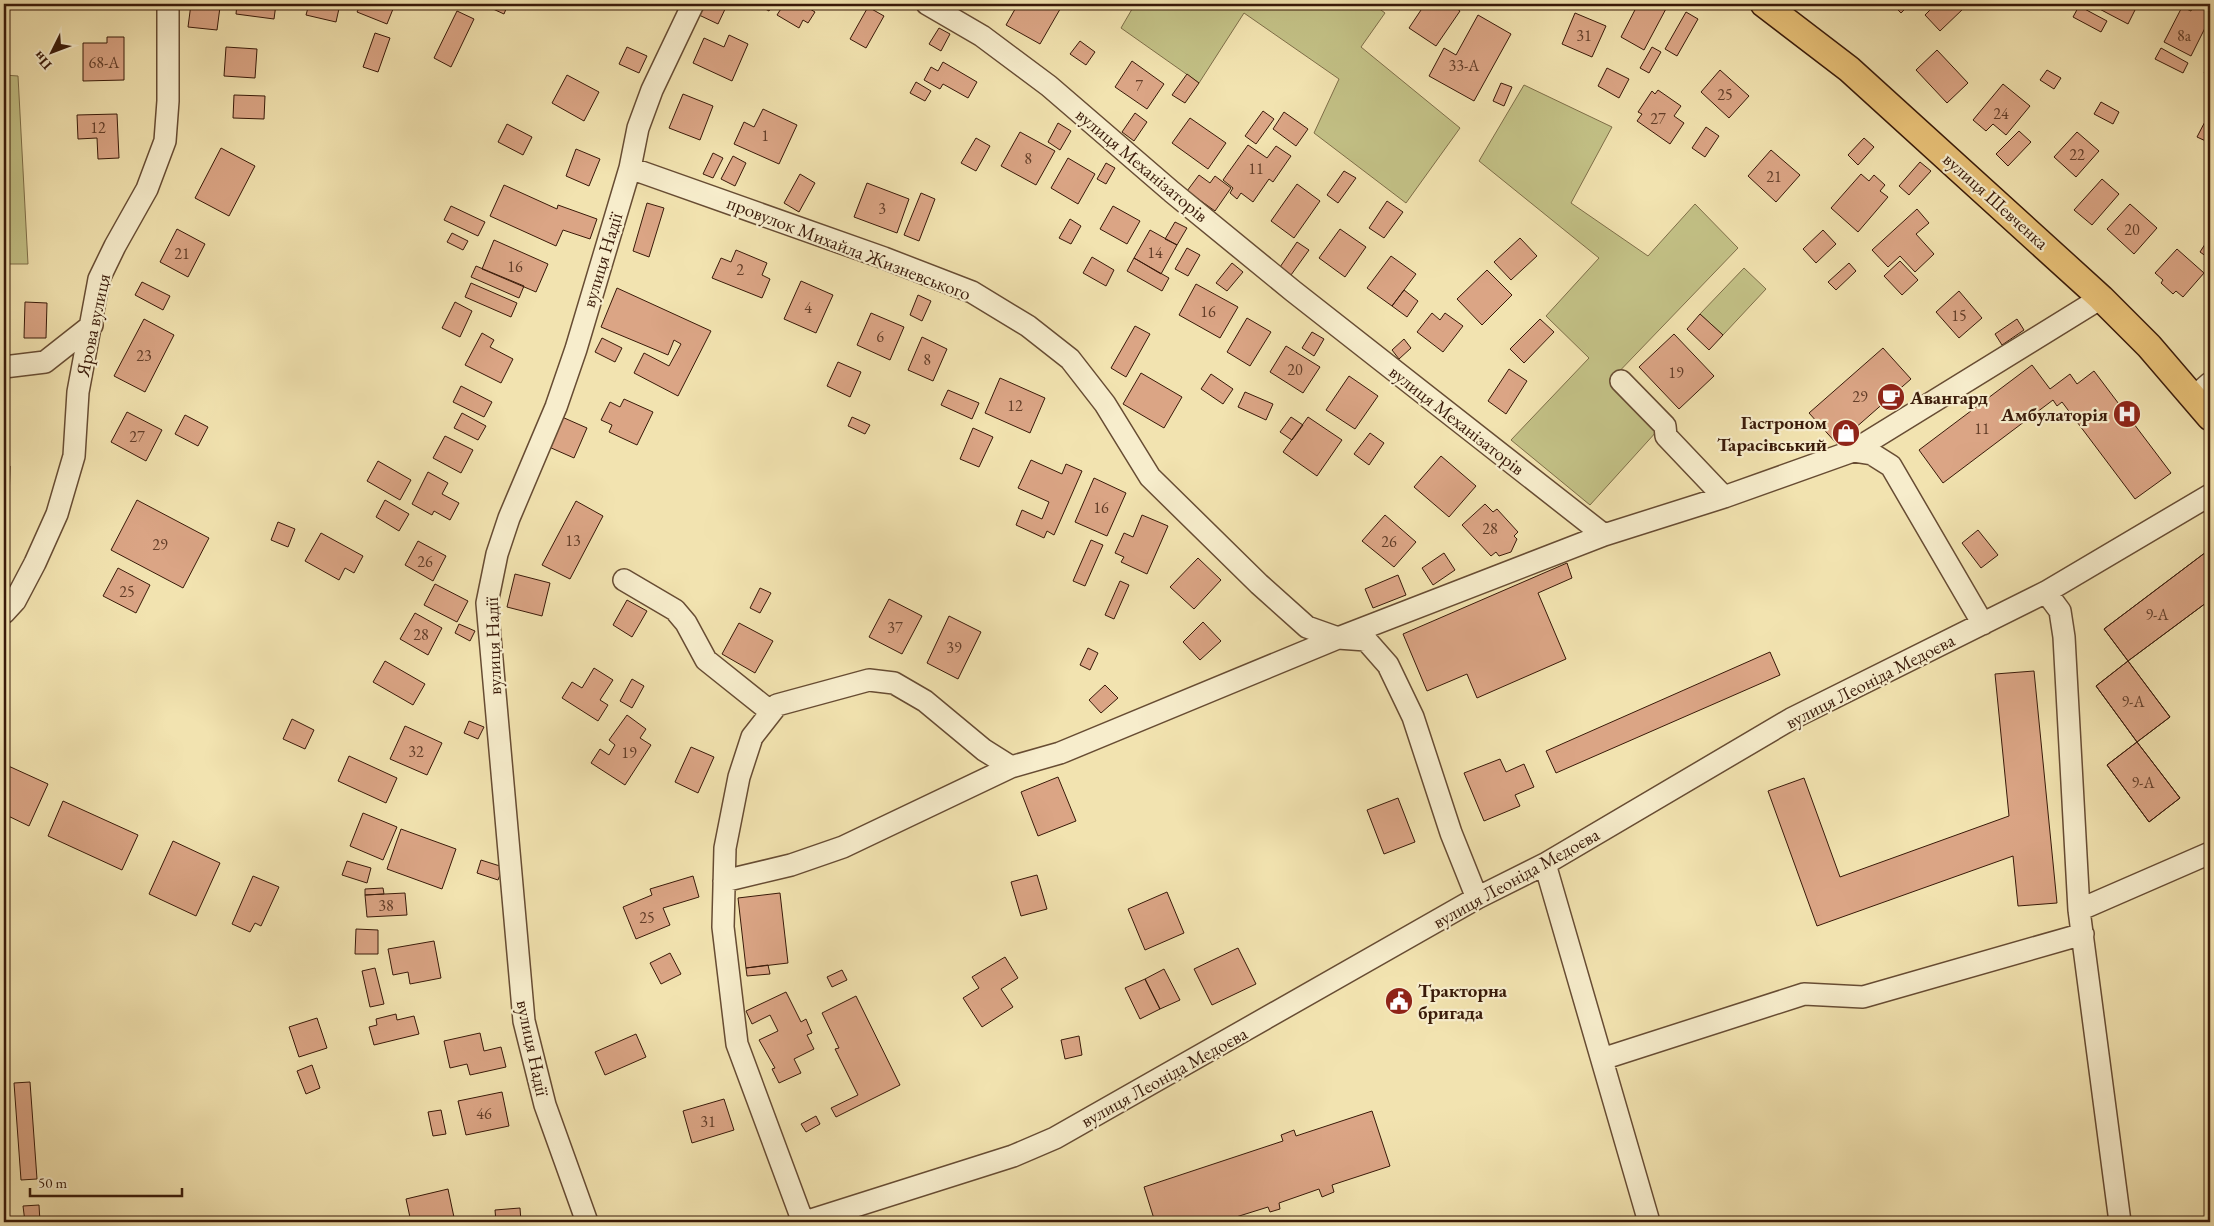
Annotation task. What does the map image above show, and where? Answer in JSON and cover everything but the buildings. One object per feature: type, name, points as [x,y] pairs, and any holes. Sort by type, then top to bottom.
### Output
[{"type":"main road","name":"вулиця Шевченка","points":[[1764,4],[1849,69],[2202,390],[2210,417]]},
{"type":"street","name":"Ярова вулиця","points":[[4,613],[15,600],[35,563],[57,514],[74,456],[78,392],[92,325],[99,279],[115,246],[148,189],[165,141],[168,92],[168,4]]},
{"type":"street","name":"вулиця Надії","points":[[587,1222],[545,1105],[524,1021],[487,603],[497,554],[509,518],[556,408],[630,168],[638,128],[652,90],[693,4]]},
{"type":"street","name":"вулиця Механізаторів","points":[[927,4],[982,36],[1050,86],[1172,192],[1293,291],[1604,535]]},
{"type":"street","name":"провулок Михайла Жизневського","points":[[630,168],[884,258],[972,292],[1028,326],[1070,359],[1105,404],[1150,477],[1259,584],[1307,627],[1338,638],[1366,640],[1388,665],[1413,717],[1451,833],[1477,898]]},
{"type":"street","points":[[724,881],[791,865],[843,847],[1011,767],[1060,753],[1338,638],[1604,535],[1724,497],[1853,451],[2101,298]]},
{"type":"street","points":[[4,368],[45,362],[92,325]]},
{"type":"street","points":[[1621,380],[1665,426],[1666,436],[1724,497]]},
{"type":"street","points":[[1853,451],[1872,454],[1891,466],[1983,624]]},
{"type":"street","name":"вулиця Леоніда Медоєва","points":[[1011,767],[984,750],[925,701],[894,683],[869,680],[777,705],[752,738],[739,777],[725,848],[723,927],[737,1044],[804,1222],[1013,1156],[1055,1138],[1477,898],[1545,864],[1791,719],[2046,592],[2210,495]]},
{"type":"street","points":[[624,580],[675,610],[686,623],[706,660],[771,712]]},
{"type":"street","points":[[2046,592],[2060,611],[2064,637],[2079,910],[2120,1222]]},
{"type":"street","points":[[2079,910],[2210,854]]},
{"type":"street","points":[[1545,864],[1649,1222]]},
{"type":"street","points":[[1602,1058],[1804,994],[1863,998],[2083,934]]},
{"type":"shaded area","points":[[1135,4],[1373,4],[1385,13],[1361,47],[1460,128],[1406,203],[1314,133],[1339,79],[1244,13],[1199,83],[1121,28]]},
{"type":"shaded area","points":[[4,75],[18,76],[28,264],[4,264]]},
{"type":"shaded area","points":[[1524,85],[1612,127],[1571,203],[1648,256],[1695,204],[1738,248],[1610,381],[1657,431],[1590,505],[1511,440],[1589,358],[1546,316],[1599,258],[1479,161]]},
{"type":"shaded area","points":[[1744,268],[1766,289],[1723,335],[1700,314]]},
{"type":"place","name":"Авангард","points":[[1891,397]]},
{"type":"place","name":"Амбулаторія","points":[[2127,414]]},
{"type":"place","name":"Гастроном Тарасівський","points":[[1846,433]]},
{"type":"place","name":"Тракторна бригада","points":[[1399,1001]]}]
